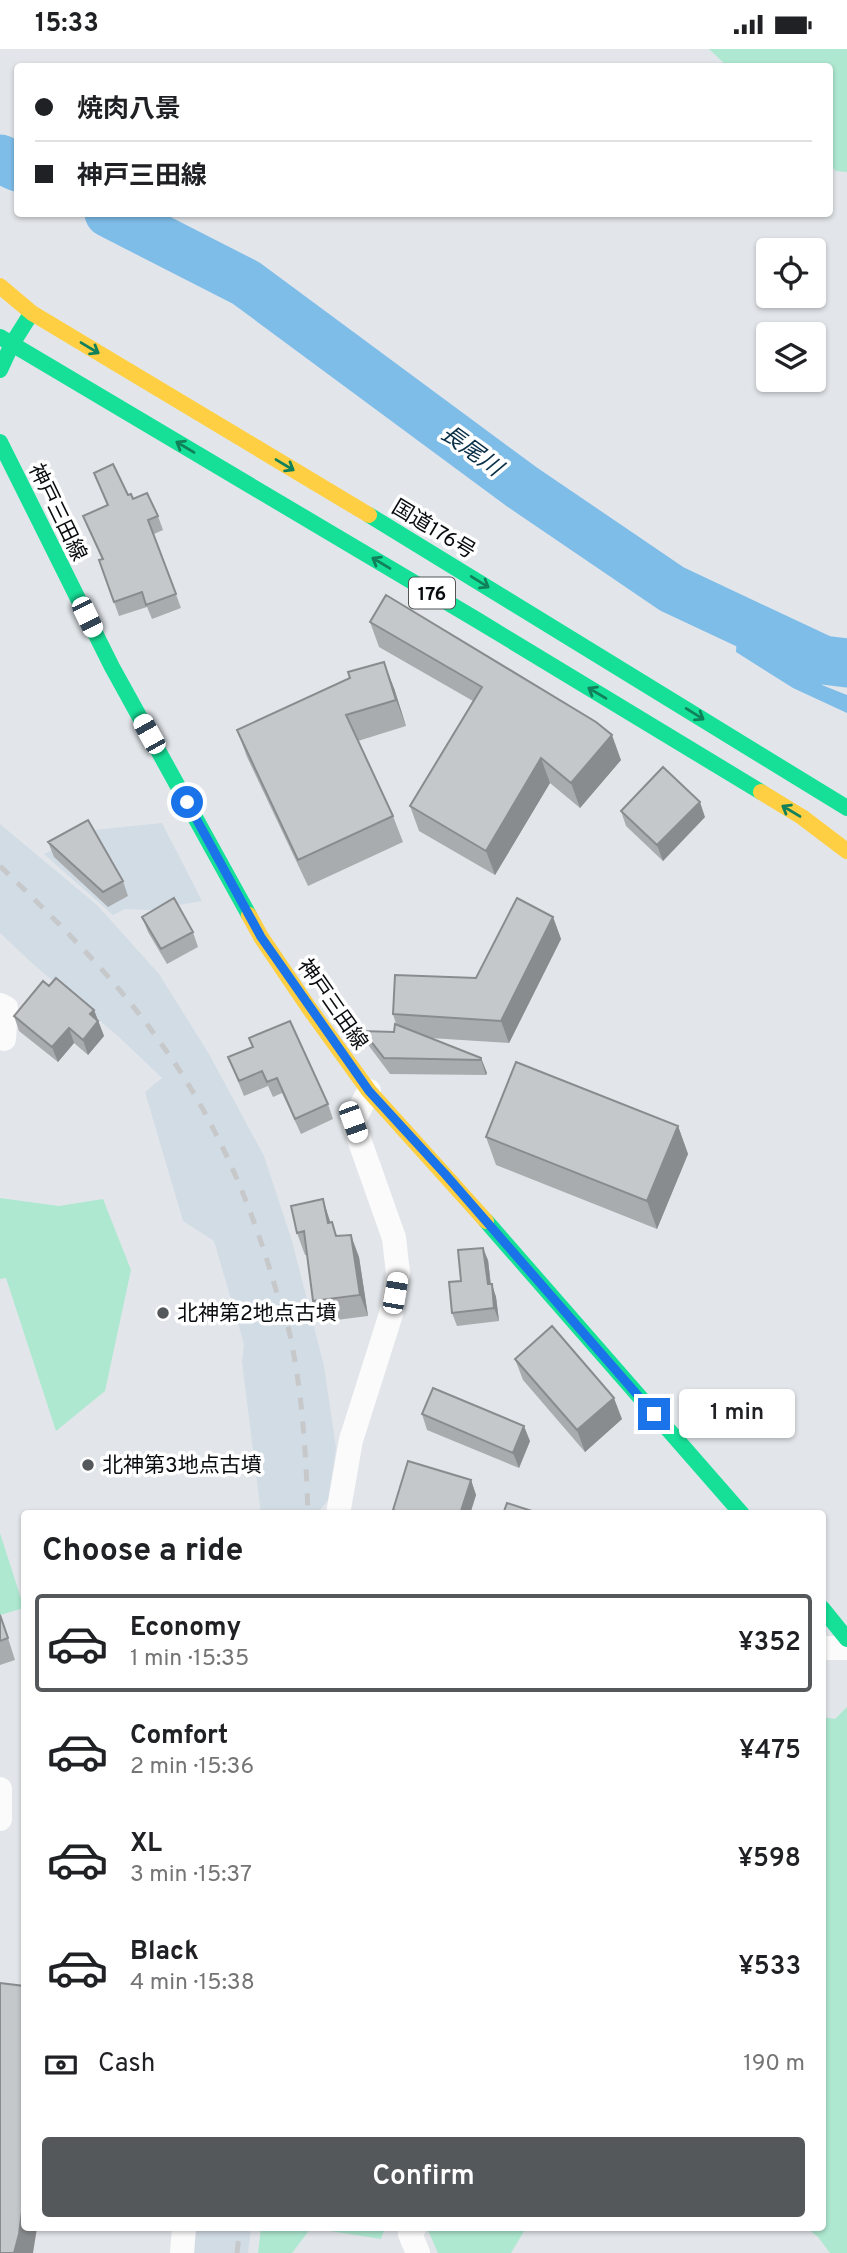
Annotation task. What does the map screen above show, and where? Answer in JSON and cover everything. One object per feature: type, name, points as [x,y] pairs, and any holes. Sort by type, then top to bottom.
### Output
[{"type":"main road","name":"国道176号","points":[[0,286],[32,313],[434,554],[847,807]]},
{"type":"main road","points":[[0,370],[6,340],[32,313]]},
{"type":"main road","name":"176","points":[[6,340],[477,619],[802,817],[847,851]]},
{"type":"main road","name":"神戸三田線","points":[[0,442],[112,667],[261,937],[369,1091],[445,1174],[739,1510]]},
{"type":"main road","points":[[826,1613],[847,1639]]},
{"type":"street","points":[[0,1005],[6,1008],[4,1039]]},
{"type":"street","points":[[339,1510],[351,1440],[391,1314],[398,1273],[394,1238],[353,1122],[369,1091]]},
{"type":"street","points":[[826,1648],[847,1648]]},
{"type":"street","points":[[0,1789],[0,1819]]},
{"type":"street","points":[[182,2253],[184,2231]]},
{"type":"street","points":[[412,2231],[411,2234],[418,2253]]},
{"type":"shaded area","points":[[162,823],[202,901],[151,910],[125,909],[113,915],[44,854],[94,830]]},
{"type":"shaded area","points":[[0,824],[97,905],[159,974],[209,1054],[264,1156],[292,1241],[324,1366],[336,1448],[328,1500],[320,1510],[260,1510],[242,1362],[244,1344],[214,1241],[183,1221],[145,1092],[162,1078],[0,933]]},
{"type":"shaded area","points":[[196,2231],[251,2231],[248,2253],[194,2253]]},
{"type":"green space","points":[[709,49],[847,49],[847,172],[833,168],[833,63],[724,63]]},
{"type":"green space","points":[[0,1198],[59,1206],[103,1199],[131,1270],[105,1391],[56,1431],[6,1278],[0,1279]]},
{"type":"green space","points":[[0,1533],[21,1599],[21,1609],[0,1615]]},
{"type":"green space","points":[[847,1707],[847,2253],[830,2253],[811,2231],[826,2231],[826,1718],[835,1719]]},
{"type":"green space","points":[[261,2231],[309,2231],[292,2253],[258,2253]]},
{"type":"green space","points":[[330,2231],[384,2231],[381,2239]]},
{"type":"green space","points":[[428,2231],[524,2231],[511,2253],[438,2253]]},
{"type":"water","points":[[737,636],[791,651],[823,667],[818,671],[822,685],[847,695],[847,713],[793,688],[736,652]]},
{"type":"building","points":[[113,464],[128,495],[131,494],[133,499],[147,493],[158,516],[148,520],[176,594],[146,605],[142,592],[114,602],[99,560],[103,559],[83,516],[108,505],[94,473]]},
{"type":"building","points":[[386,595],[596,722],[612,735],[571,783],[541,758],[486,851],[410,806],[482,687],[370,622]]},
{"type":"building","points":[[384,662],[396,700],[346,715],[393,816],[298,860],[237,730],[350,678],[348,672]]},
{"type":"building","points":[[663,767],[700,802],[657,845],[621,811]]},
{"type":"building","points":[[88,820],[123,881],[103,892],[48,842]]},
{"type":"building","points":[[174,898],[193,932],[161,949],[142,917]]},
{"type":"building","points":[[517,898],[553,917],[501,1021],[393,1014],[395,975],[476,978]]},
{"type":"building","points":[[56,978],[94,1010],[90,1014],[98,1021],[83,1040],[69,1028],[52,1047],[14,1016],[43,981],[49,986]]},
{"type":"building","points":[[290,1021],[328,1104],[295,1119],[277,1078],[267,1082],[262,1071],[239,1081],[228,1057],[253,1047],[249,1038]]},
{"type":"building","points":[[395,1024],[481,1060],[384,1058],[363,1031],[394,1032]]},
{"type":"building","points":[[516,1062],[678,1126],[647,1201],[486,1137]]},
{"type":"building","points":[[323,1199],[328,1223],[332,1222],[336,1236],[351,1235],[360,1295],[313,1301],[304,1231],[297,1233],[291,1206]]},
{"type":"building","points":[[483,1248],[488,1284],[492,1284],[494,1308],[452,1313],[449,1282],[461,1281],[458,1250]]},
{"type":"building","points":[[552,1326],[614,1398],[577,1430],[515,1359]]},
{"type":"building","points":[[433,1388],[524,1426],[513,1453],[422,1414]]},
{"type":"building","points":[[408,1461],[471,1480],[461,1510],[393,1510]]},
{"type":"building","points":[[507,1503],[529,1510],[504,1510]]},
{"type":"building","points":[[0,1615],[8,1638],[0,1641]]},
{"type":"building","points":[[0,1983],[21,1986],[21,2219],[14,2253],[0,2253]]},
{"type":"waterway","name":"長尾川","points":[[0,159],[14,165]]},
{"type":"waterway","name":"長尾川","points":[[117,217],[246,283],[522,487],[672,589],[823,660],[847,663]]},
{"type":"railway","points":[[0,866],[84,950],[142,1018],[179,1070],[229,1161],[255,1225],[291,1338],[301,1408],[308,1510]]},
{"type":"railway","points":[[237,2253],[240,2231]]},
{"type":"traffic: fast","points":[[0,370],[29,317]]},
{"type":"traffic: fast","points":[[0,337],[761,792]]},
{"type":"traffic: fast","points":[[0,442],[112,667],[249,915]]},
{"type":"traffic: fast","points":[[369,515],[847,808]]},
{"type":"traffic: fast","points":[[486,1221],[739,1510]]},
{"type":"traffic: fast","points":[[826,1613],[847,1639]]},
{"type":"traffic: slow","points":[[0,286],[32,313],[369,515]]},
{"type":"traffic: slow","points":[[761,792],[802,817],[847,851]]},
{"type":"traffic: slow","points":[[249,915],[309,1008],[369,1091],[486,1221]]},
{"type":"place","name":"北神第2地点古墳","points":[[163,1313]]},
{"type":"place","name":"北神第3地点古墳","points":[[88,1465]]},
{"type":"route","points":[[187,802],[261,937],[369,1091],[654,1414]]}]
